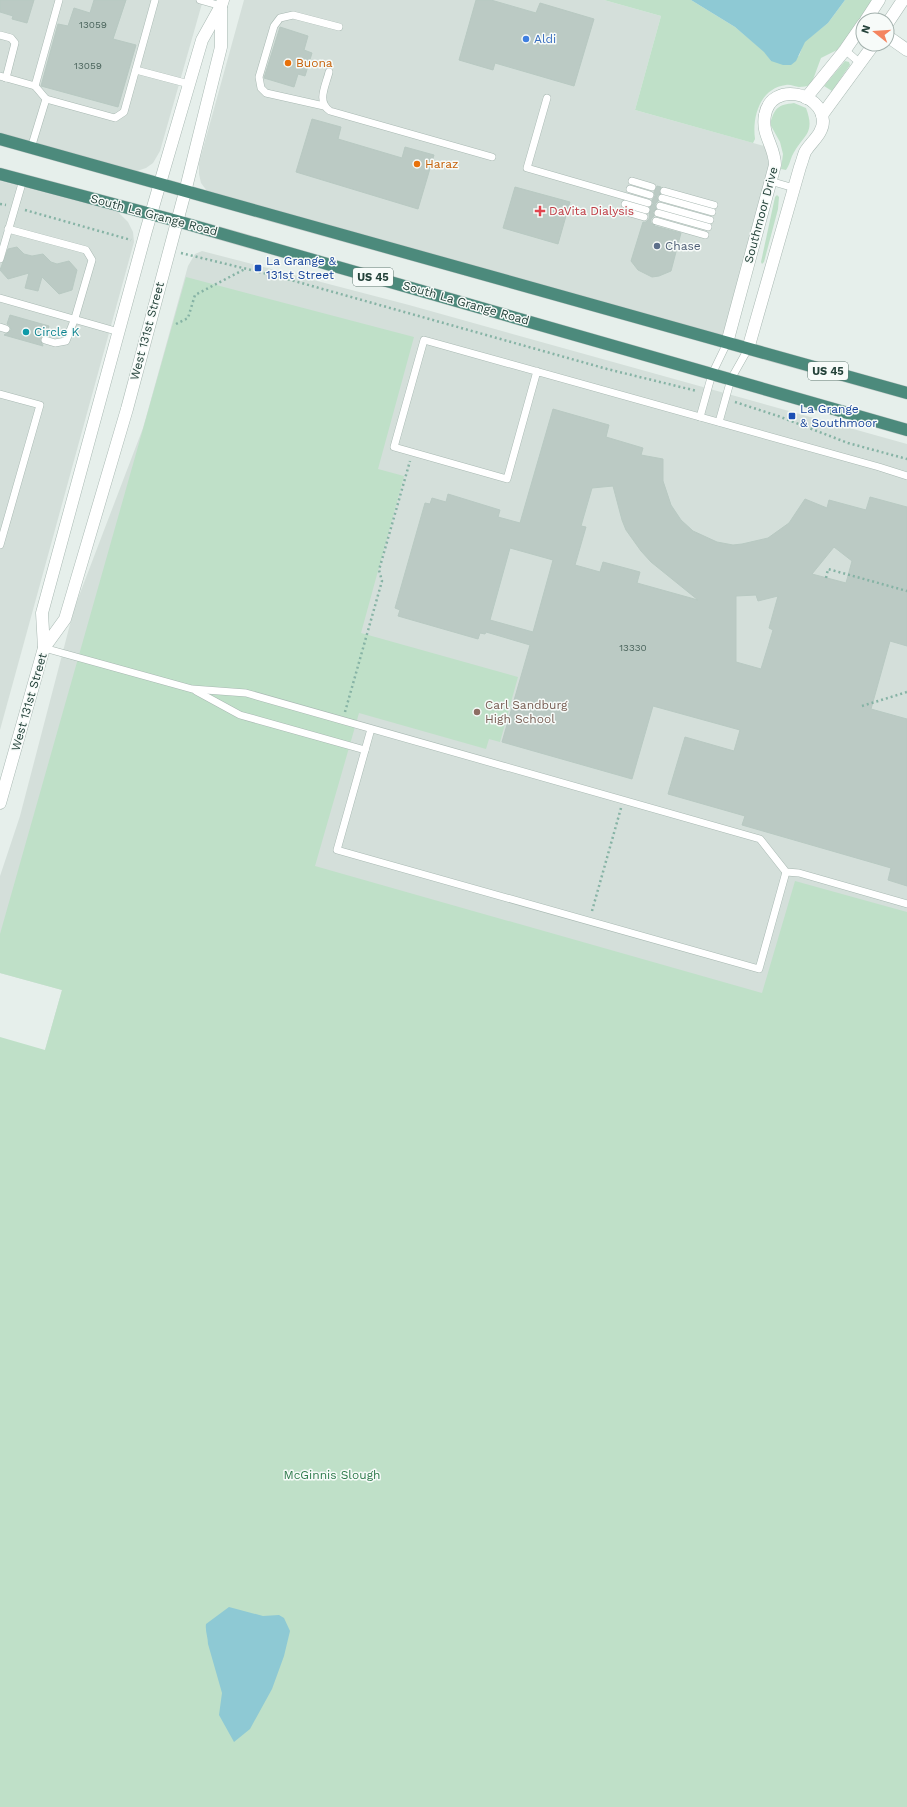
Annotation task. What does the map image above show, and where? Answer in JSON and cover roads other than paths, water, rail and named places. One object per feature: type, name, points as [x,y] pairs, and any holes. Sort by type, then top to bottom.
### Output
[{"type":"highway","name":"US 45","points":[[0,139],[907,393]]},
{"type":"highway","name":"South La Grange Road","points":[[0,174],[177,221],[907,430]]},
{"type":"street","points":[[871,12],[879,0]]},
{"type":"street","points":[[895,12],[903,0]]},
{"type":"street","name":"West 131st Street","points":[[0,803],[44,648],[42,613],[119,332],[202,40],[222,3]]},
{"type":"street","name":"West 131st Street","points":[[44,648],[65,619],[127,409],[185,192],[221,47],[222,3]]},
{"type":"street","points":[[806,98],[855,36]]},
{"type":"street","points":[[895,42],[907,50]]},
{"type":"street","name":"Southmoor Drive","points":[[748,349],[805,153],[821,129],[822,114],[868,52]]},
{"type":"street","name":"Southmoor Drive","points":[[727,343],[775,165],[775,156],[766,136],[764,126],[765,113],[776,96],[785,93],[795,94],[806,98],[818,108],[822,114]]},
{"type":"lane","points":[[35,86],[59,0]]},
{"type":"lane","points":[[0,35],[11,38],[15,43],[3,77],[35,86],[46,99],[115,118],[124,112],[155,0]]},
{"type":"lane","points":[[200,0],[222,3]]},
{"type":"lane","points":[[339,27],[293,15],[280,18],[274,26],[259,77],[261,88],[266,93],[324,106],[330,111],[492,157]]},
{"type":"lane","points":[[845,50],[860,63]]},
{"type":"lane","points":[[136,70],[189,84]]},
{"type":"lane","points":[[324,106],[322,97],[330,72]]},
{"type":"lane","points":[[547,98],[526,168],[625,204],[646,210],[625,204]]},
{"type":"lane","points":[[31,148],[46,99]]},
{"type":"lane","points":[[0,260],[23,180]]},
{"type":"lane","points":[[770,182],[794,188]]},
{"type":"lane","points":[[630,185],[651,191]]},
{"type":"lane","points":[[712,212],[663,194],[714,205]]},
{"type":"lane","points":[[705,235],[658,213],[709,224]]},
{"type":"lane","points":[[8,229],[86,250],[92,260],[75,318],[66,341],[55,343],[45,340]]},
{"type":"lane","points":[[0,298],[75,318],[119,332]]},
{"type":"lane","points":[[536,371],[507,479],[394,447],[424,340],[536,371],[700,417],[719,422],[879,467],[907,476]]},
{"type":"lane","points":[[700,417],[712,374],[727,343]]},
{"type":"lane","points":[[719,422],[731,380],[748,349]]},
{"type":"lane","points":[[0,394],[40,405],[0,545]]},
{"type":"lane","points":[[44,648],[192,689],[246,693],[760,839],[786,872],[799,873],[907,904]]},
{"type":"lane","points":[[192,689],[240,715],[365,750]]},
{"type":"lane","points":[[371,729],[337,850],[758,969],[786,872]]},
{"type":"water","points":[[691,0],[845,0],[828,23],[805,42],[796,61],[791,65],[783,65],[771,61],[764,52],[735,27]]},
{"type":"water","points":[[229,1607],[263,1616],[279,1615],[284,1618],[290,1631],[284,1656],[272,1689],[250,1729],[234,1742],[219,1715],[222,1693],[208,1644],[206,1629],[206,1624]]},
{"type":"place","name":"Aldi","points":[[526,39]]},
{"type":"place","name":"Buona","points":[[288,63]]},
{"type":"place","name":"Haraz","points":[[417,164]]},
{"type":"place","name":"DaVita Dialysis","points":[[540,211]]},
{"type":"place","name":"Chase","points":[[657,246]]},
{"type":"place","name":"La Grange & 131st Street","points":[[258,268]]},
{"type":"place","name":"Circle K","points":[[26,332]]},
{"type":"place","name":"La Grange & Southmoor","points":[[792,416]]},
{"type":"place","name":"Carl Sandburg High School","points":[[477,712]]},
{"type":"park label","name":"McGinnis Slough","points":[[332,1475]]}]
